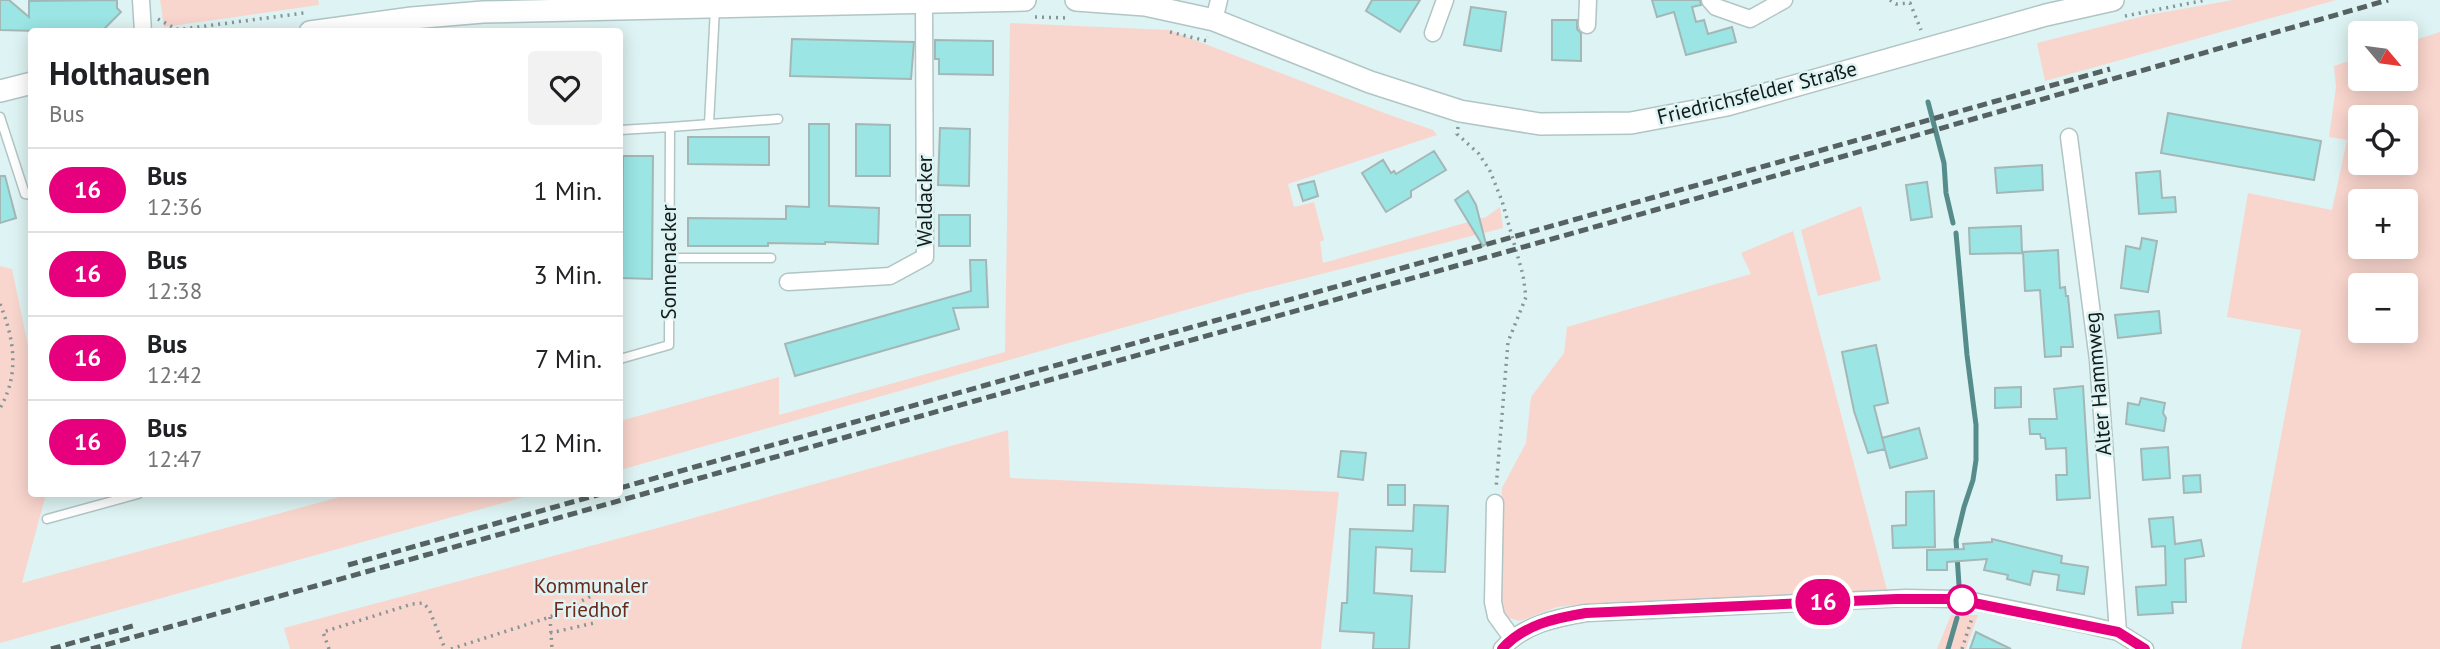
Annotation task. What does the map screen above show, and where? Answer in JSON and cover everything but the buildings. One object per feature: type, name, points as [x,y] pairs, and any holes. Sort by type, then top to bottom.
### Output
[{"type":"main road","points":[[312,22],[413,25],[483,12],[715,4],[1025,0]]},
{"type":"main road","name":"Friedrichsfelder Straße","points":[[1076,0],[1216,10],[1370,82],[1460,111],[1540,124],[1631,123],[1727,105],[2044,8],[2113,0]]},
{"type":"main road","points":[[0,92],[28,84]]},
{"type":"street","points":[[141,0],[143,28]]},
{"type":"street","points":[[1433,33],[1445,0]]},
{"type":"street","points":[[1587,25],[1588,0]]},
{"type":"street","points":[[1710,0],[1716,7],[1750,19],[1784,0]]},
{"type":"street","name":"Waldacker","points":[[788,282],[890,276],[925,257],[924,3]]},
{"type":"street","name":"Alter Hammweg","points":[[2069,137],[2098,360],[2118,632]]},
{"type":"street","points":[[1495,503],[1493,601],[1507,643],[1558,618],[1586,613],[1906,598],[1977,602],[2118,632],[2145,649]]},
{"type":"lane","points":[[709,124],[715,4]]},
{"type":"lane","points":[[0,117],[25,194],[28,194]]},
{"type":"lane","points":[[623,130],[778,119]]},
{"type":"lane","name":"Sonnenacker","points":[[623,358],[669,345],[670,127]]},
{"type":"lane","points":[[669,258],[771,258]]},
{"type":"lane","points":[[47,519],[127,497]]},
{"type":"path","points":[[1890,0],[1896,4],[1910,3],[1922,30],[1912,33]]},
{"type":"path","points":[[156,15],[160,21],[174,28]]},
{"type":"path","points":[[201,28],[312,22]]},
{"type":"path","points":[[1460,111],[1457,134],[1479,154],[1490,171],[1502,201],[1523,275],[1526,297],[1508,342],[1495,503]]},
{"type":"path","points":[[0,304],[14,354],[11,379],[1,405]]},
{"type":"path","points":[[451,649],[550,617],[601,591]]},
{"type":"path","points":[[1962,649],[1977,602]]},
{"type":"path","points":[[330,649],[323,632],[412,604],[423,603],[429,609],[445,649]]},
{"type":"path","points":[[550,617],[552,649]]},
{"type":"path","points":[[550,633],[594,623]]},
{"type":"green space","points":[[160,0],[318,0],[319,5],[164,27]]},
{"type":"green space","points":[[2233,0],[2336,0],[2045,81],[2037,43],[2148,15]]},
{"type":"green space","points":[[1010,23],[1169,30],[1433,130],[1437,135],[1288,184],[1294,207],[1314,202],[1324,240],[1320,242],[1323,263],[1486,217],[1500,207],[1503,228],[1242,294],[623,469],[623,420],[779,377],[779,415],[1005,352]]},
{"type":"green space","points":[[2440,32],[2440,649],[2241,649],[2301,330],[2227,317],[2248,193],[2332,210],[2347,140],[2329,137],[2336,87],[2334,66],[2348,61],[2348,91],[2418,91],[2418,39]]},
{"type":"green space","points":[[1861,206],[1881,280],[1818,296],[1801,230]]},
{"type":"green space","points":[[1793,231],[1887,590],[1584,604],[1557,607],[1520,621],[1509,618],[1502,610],[1499,599],[1502,488],[1526,443],[1531,397],[1564,353],[1567,327],[1751,274],[1741,253]]},
{"type":"green space","points":[[0,266],[12,269],[28,346],[28,497],[45,497],[22,583],[340,497],[524,497],[0,643]]},
{"type":"green space","name":"Kommunaler Friedhof","points":[[1008,430],[1010,478],[1339,492],[1321,649],[290,649],[284,628],[654,529]]},
{"type":"green space","points":[[1951,615],[1978,615],[1966,649],[1937,649]]},
{"type":"waterway","points":[[1928,102],[1944,163],[1946,193],[1953,223]]},
{"type":"waterway","points":[[1956,233],[1976,425],[1973,480],[1956,540],[1959,585]]},
{"type":"waterway","points":[[1948,649],[1957,618]]},
{"type":"railway","points":[[91,649],[1705,196],[2388,0]]},
{"type":"railway","points":[[623,487],[2110,69]]},
{"type":"railway","points":[[348,565],[590,497]]},
{"type":"railway","points":[[51,649],[136,625]]},
{"type":"bus line","name":"16","points":[[1502,649],[1512,638],[1532,627],[1558,618],[1586,613],[1906,598],[1977,602],[2088,625],[2118,632],[2145,649]]}]
